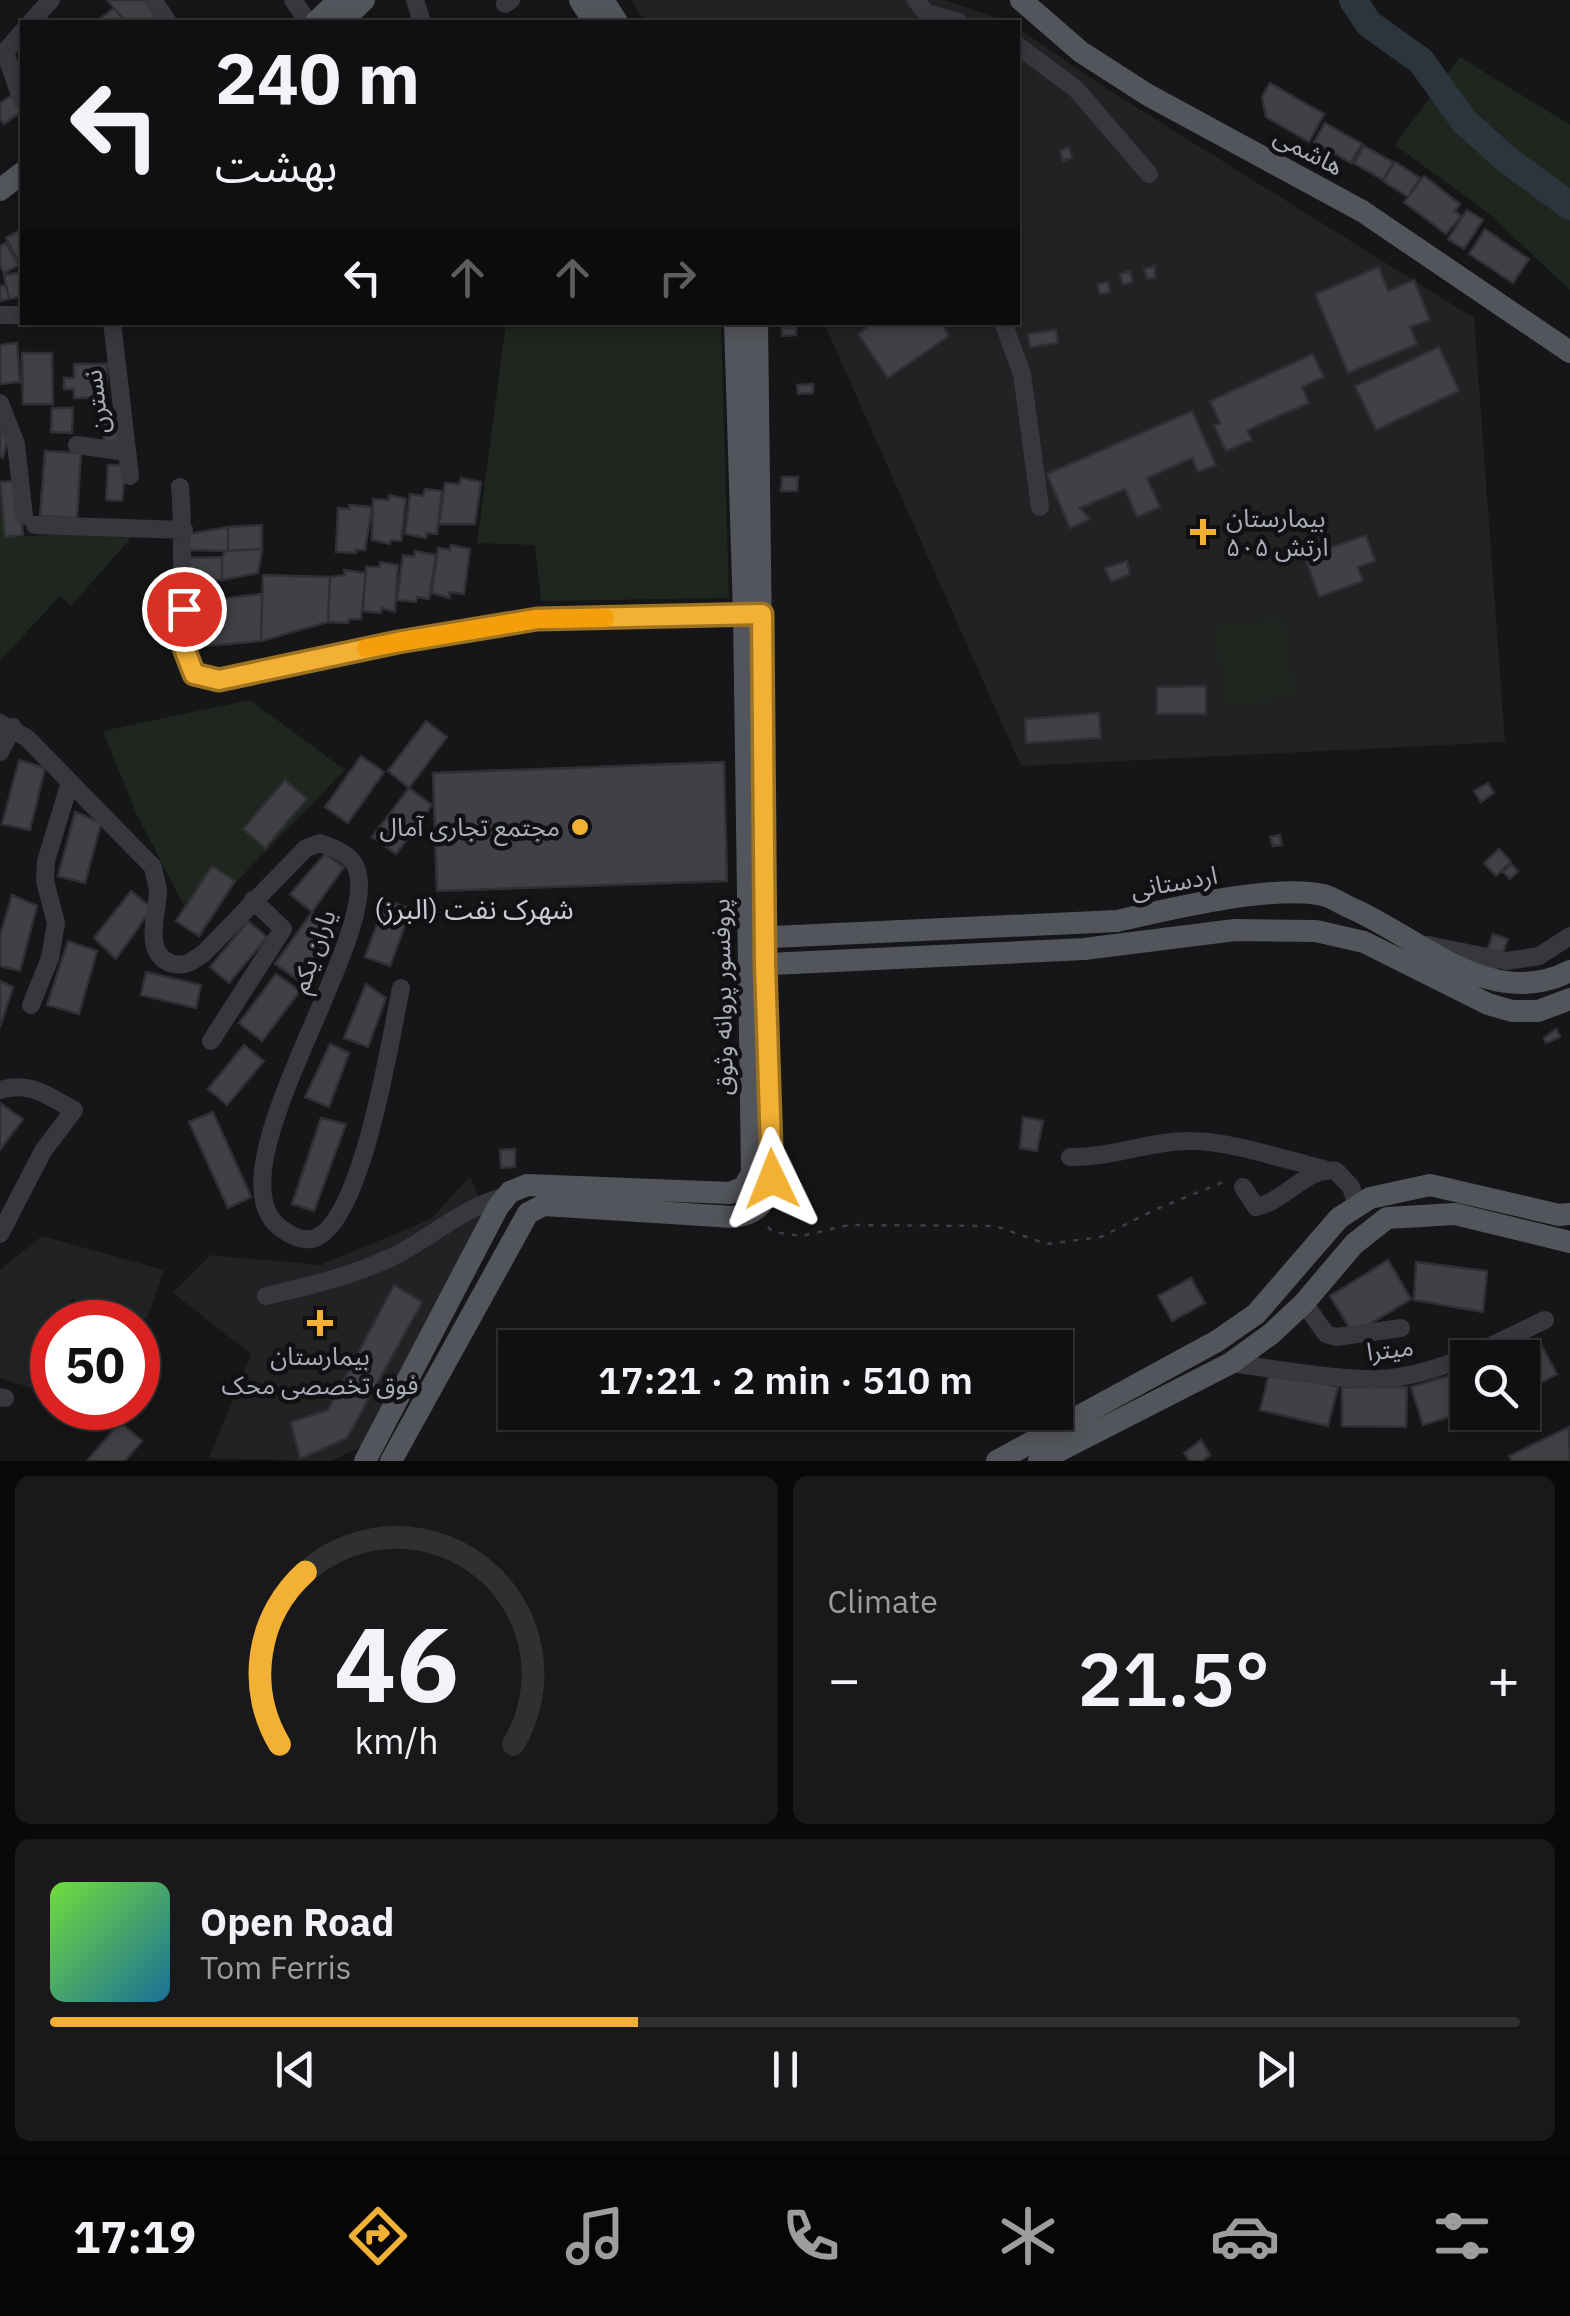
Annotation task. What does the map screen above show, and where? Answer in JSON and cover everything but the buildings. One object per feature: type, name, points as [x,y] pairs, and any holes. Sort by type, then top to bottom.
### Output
[{"type":"main road","points":[[318,20],[339,0]]},
{"type":"main road","points":[[343,20],[364,0]]},
{"type":"main road","name":"هاشمی","points":[[1021,0],[1081,52],[1148,95],[1362,211],[1570,352]]},
{"type":"main road","points":[[0,190],[20,175]]},
{"type":"main road","name":"پروفسور پروانه وثوق","points":[[735,325],[753,614]]},
{"type":"main road","name":"پروفسور پروانه وثوق","points":[[753,1212],[769,1195],[772,1179],[756,937],[756,325]]},
{"type":"main road","points":[[1280,893],[1302,896],[1312,905],[1316,931]]},
{"type":"main road","name":"اردستانی","points":[[756,937],[1117,921],[1176,907],[1280,893],[1324,895],[1380,920],[1470,974],[1504,984],[1556,978],[1570,971]]},
{"type":"main road","points":[[1316,931],[1333,918],[1356,914],[1380,920]]},
{"type":"main road","points":[[757,964],[1084,950],[1235,930],[1316,931],[1364,942],[1488,1004],[1512,1011],[1538,1011],[1570,999]]},
{"type":"main road","name":"پروفسور پروانه وثوق","points":[[508,1194],[527,1185],[730,1194],[744,1187],[752,1173],[757,964]]},
{"type":"main road","points":[[997,1461],[1217,1340],[1256,1314],[1338,1218],[1370,1198],[1430,1185],[1559,1215],[1570,1214]]},
{"type":"main road","points":[[365,1461],[508,1194],[528,1213]]},
{"type":"main road","points":[[391,1461],[528,1213],[544,1205],[733,1216],[753,1212]]},
{"type":"main road","points":[[1039,1461],[1231,1363],[1271,1334],[1304,1303],[1354,1244],[1387,1218],[1455,1214],[1570,1242]]},
{"type":"street","points":[[33,20],[51,0]]},
{"type":"street","points":[[916,0],[926,12],[952,20]]},
{"type":"street","points":[[20,34],[2,52],[20,97]]},
{"type":"street","points":[[1020,47],[1076,89],[1150,174]]},
{"type":"street","name":"نسترن","points":[[112,325],[130,476]]},
{"type":"street","points":[[1004,325],[1022,374],[1040,507]]},
{"type":"street","points":[[0,402],[16,444],[30,520],[184,530]]},
{"type":"street","points":[[77,445],[127,452]]},
{"type":"street","points":[[180,487],[184,648],[194,674],[219,680],[398,642],[537,619],[753,614]]},
{"type":"street","points":[[0,752],[6,725]]},
{"type":"street","name":"یاران یکم","points":[[6,725],[70,782],[153,867],[158,890],[154,940],[161,958],[172,964],[189,964],[306,848],[320,843],[340,851],[354,863],[358,882],[355,919],[291,1076],[262,1164],[262,1200],[274,1223],[293,1236],[309,1240],[324,1234],[340,1216],[364,1158],[402,988]]},
{"type":"street","points":[[31,1004],[50,958],[56,923],[45,881],[46,861],[70,782]]},
{"type":"street","points":[[211,1041],[283,929],[254,900]]},
{"type":"street","points":[[1417,943],[1507,961],[1539,956],[1570,936]]},
{"type":"street","points":[[0,1090],[18,1084],[74,1110],[43,1150],[0,1234]]},
{"type":"street","points":[[1070,1157],[1088,1158],[1148,1144],[1198,1140],[1336,1171],[1344,1178],[1357,1206]]},
{"type":"street","points":[[1243,1187],[1256,1206],[1268,1204],[1324,1170]]},
{"type":"street","points":[[266,1296],[352,1273],[392,1257],[486,1201],[508,1194]]},
{"type":"street","points":[[1304,1303],[1326,1334],[1336,1338],[1402,1328]]},
{"type":"street","name":"میترا","points":[[1231,1363],[1372,1380],[1422,1372],[1468,1356],[1544,1320]]},
{"type":"path","points":[[753,1212],[773,1232],[801,1236],[849,1225],[995,1226],[1048,1244],[1101,1237],[1202,1188],[1236,1178],[1243,1187]]},
{"type":"shaded area","points":[[631,0],[944,0],[1003,20],[644,20]]},
{"type":"shaded area","name":"بیمارستان ۵۰۵ ارتش","points":[[1020,29],[1104,87],[1474,318],[1505,742],[1021,766],[825,325],[1020,325]]},
{"type":"shaded area","points":[[1460,57],[1570,125],[1570,290],[1488,213],[1395,145]]},
{"type":"shaded area","points":[[506,325],[721,325],[729,598],[541,601],[535,545],[477,543]]},
{"type":"shaded area","points":[[0,498],[6,537],[137,531],[71,606],[60,596],[0,661]]},
{"type":"shaded area","points":[[1284,617],[1295,696],[1226,706],[1215,627]]},
{"type":"shaded area","points":[[250,700],[345,770],[194,925],[136,813],[103,731]]},
{"type":"shaded area","name":"بیمارستان فوق تخصصی محک","points":[[470,1176],[487,1217],[361,1447],[330,1461],[209,1458],[251,1354],[173,1293],[211,1255],[320,1265],[431,1219]]},
{"type":"shaded area","points":[[42,1236],[164,1270],[154,1300],[30,1300],[30,1388],[0,1378],[0,1270]]},
{"type":"waterway","points":[[1353,0],[1369,24],[1421,61],[1464,121],[1505,158],[1570,206]]},
{"type":"slow traffic","points":[[366,648],[537,619],[605,618]]},
{"type":"place","name":"بیمارستان ۵۰۵ ارتش","points":[[1203,532]]},
{"type":"place","name":"مجتمع تجاری آمال","points":[[580,827]]},
{"type":"place","name":"بیمارستان فوق تخصصی محک","points":[[320,1323]]},
{"type":"district","name":"شهرک نفت (البرز)","points":[[474,909]]},
{"type":"route","points":[[184,609],[184,648],[194,674],[219,680],[398,642],[537,619],[762,614],[765,964],[772,1179]]}]
